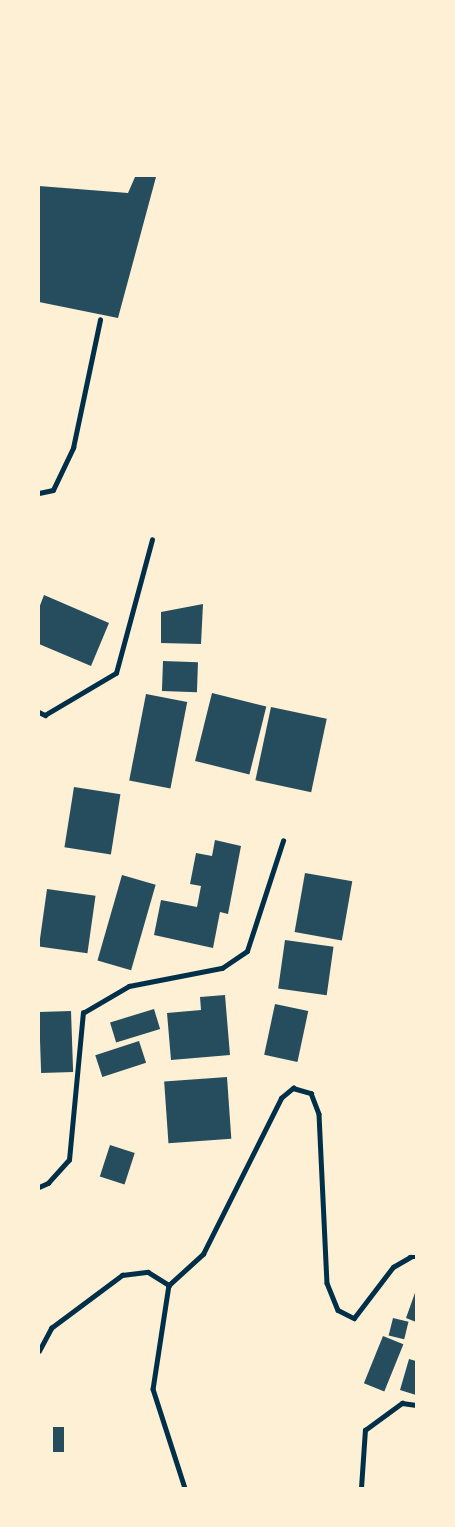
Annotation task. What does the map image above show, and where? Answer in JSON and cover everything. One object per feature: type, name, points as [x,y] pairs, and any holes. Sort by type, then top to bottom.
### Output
[{"type":"lane","points":[[39,493],[53,490],[73,448],[100,320]]},
{"type":"lane","points":[[39,712],[45,715],[116,674],[152,540]]},
{"type":"lane","points":[[39,1187],[48,1183],[69,1160],[83,1013],[129,986],[222,968],[247,951],[283,841]]},
{"type":"lane","points":[[185,1488],[153,1389],[169,1285],[203,1254],[281,1098],[293,1088],[311,1093],[319,1114],[327,1283],[338,1310],[354,1318],[393,1267],[410,1257],[416,1257]]},
{"type":"lane","points":[[39,1351],[51,1328],[122,1275],[148,1272],[169,1285]]},
{"type":"lane","points":[[361,1488],[365,1430],[402,1403],[416,1405]]},
{"type":"building","points":[[135,177],[156,177],[118,318],[39,302],[39,186],[128,193]]},
{"type":"building","points":[[44,595],[109,623],[91,666],[39,644],[39,608]]},
{"type":"building","points":[[203,604],[201,644],[161,643],[161,612]]},
{"type":"building","points":[[163,661],[198,662],[197,692],[162,691]]},
{"type":"building","points":[[212,693],[266,707],[249,774],[195,761]]},
{"type":"building","points":[[146,694],[187,702],[170,788],[129,780]]},
{"type":"building","points":[[271,707],[327,719],[311,792],[255,780]]},
{"type":"building","points":[[74,787],[120,794],[111,855],[64,847]]},
{"type":"building","points":[[215,840],[241,846],[228,914],[220,912],[213,948],[154,935],[161,900],[197,907],[201,886],[190,884],[196,853],[212,856]]},
{"type":"building","points":[[305,873],[352,881],[342,940],[295,932]]},
{"type":"building","points":[[122,875],[156,885],[131,970],[97,961]]},
{"type":"building","points":[[47,889],[96,896],[87,953],[39,946]]},
{"type":"building","points":[[285,940],[334,947],[327,995],[278,989]]},
{"type":"building","points":[[225,995],[230,1055],[171,1060],[167,1013],[201,1010],[200,997]]},
{"type":"building","points":[[275,1004],[308,1011],[297,1062],[264,1055]]},
{"type":"building","points":[[154,1009],[160,1029],[116,1043],[110,1022]]},
{"type":"building","points":[[71,1011],[73,1072],[41,1073],[39,1012]]},
{"type":"building","points":[[139,1041],[146,1063],[102,1077],[95,1055]]},
{"type":"building","points":[[227,1077],[231,1139],[168,1143],[164,1081]]},
{"type":"building","points":[[110,1145],[135,1153],[125,1184],[100,1176]]},
{"type":"building","points":[[416,1290],[416,1322],[406,1318]]},
{"type":"building","points":[[393,1318],[409,1322],[404,1339],[389,1335]]},
{"type":"building","points":[[383,1336],[403,1344],[384,1392],[364,1383]]},
{"type":"building","points":[[409,1359],[416,1361],[416,1395],[400,1390]]},
{"type":"building","points":[[53,1427],[64,1427],[64,1452],[53,1452]]}]
